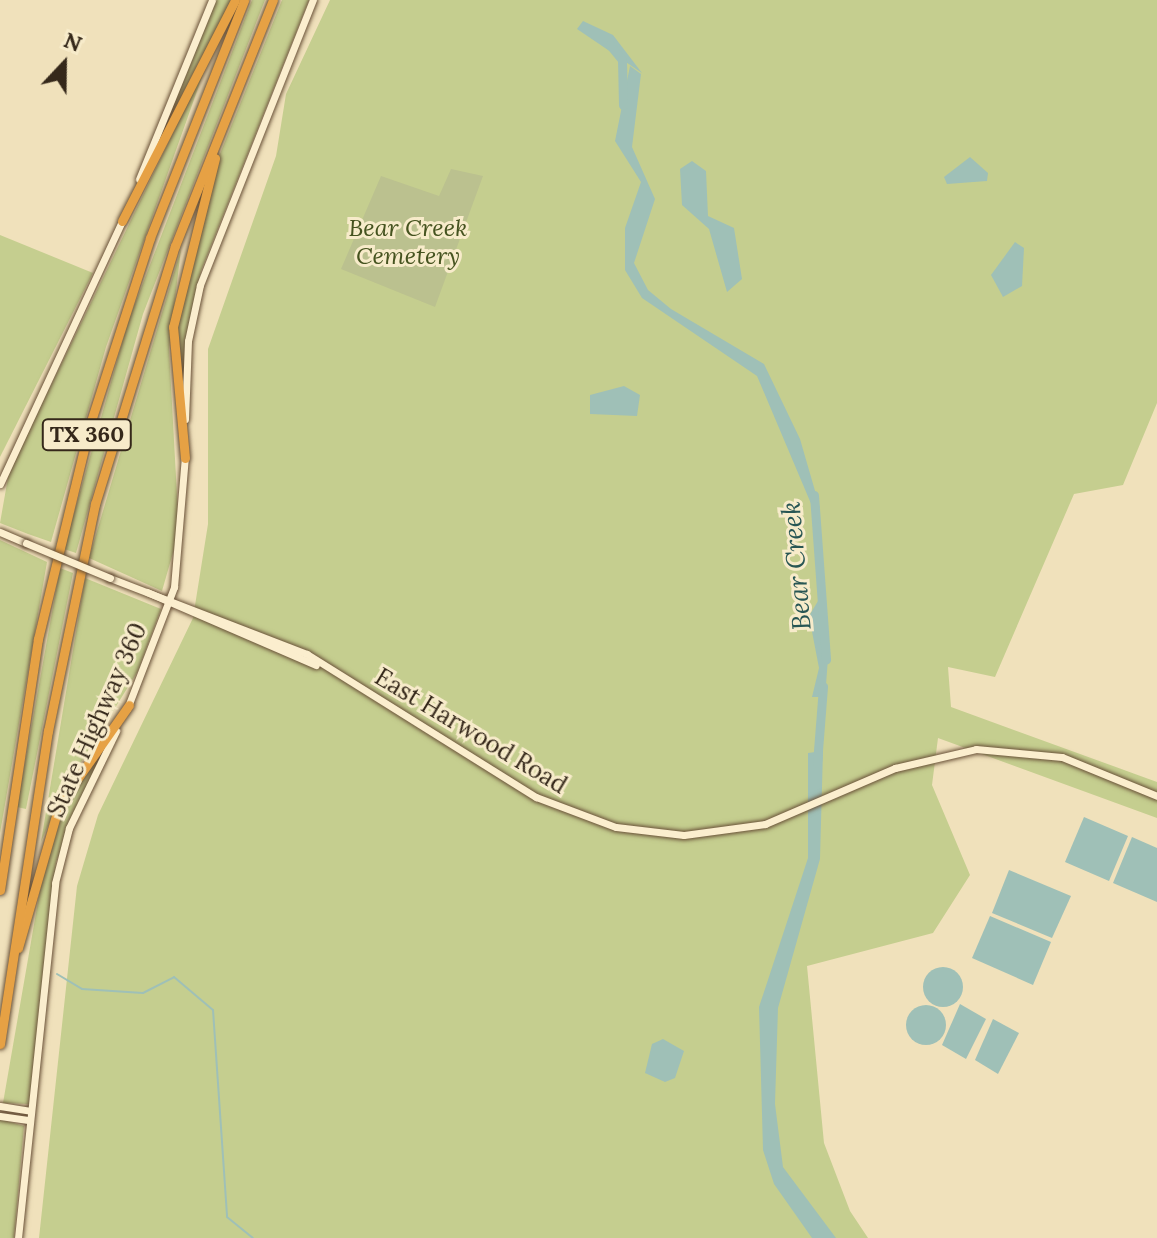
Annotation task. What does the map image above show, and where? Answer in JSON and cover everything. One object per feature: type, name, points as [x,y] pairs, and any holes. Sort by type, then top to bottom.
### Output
[{"type":"highway","points":[[122,221],[235,0]]},
{"type":"highway","name":"TX 360","points":[[0,890],[38,639],[83,450],[150,238],[244,0]]},
{"type":"highway","name":"TX 360","points":[[0,1044],[59,667],[95,504],[150,319],[216,138],[273,0]]},
{"type":"highway","points":[[185,458],[173,327],[216,138]]},
{"type":"highway","points":[[12,967],[59,805],[129,705]]},
{"type":"main road","points":[[0,484],[122,221],[212,0]]},
{"type":"main road","name":"State Highway 360","points":[[18,1238],[62,855],[129,705],[170,602],[185,458],[186,356],[200,285],[313,0]]},
{"type":"main road","name":"East Harwood Road","points":[[0,532],[316,665],[578,815],[652,833],[725,832],[786,818],[920,759],[998,749],[1062,757],[1157,796]]},
{"type":"main road","points":[[0,1106],[31,1115]]},
{"type":"main road","points":[[0,1116],[31,1115]]},
{"type":"green space","points":[[216,0],[231,0],[169,120],[167,119]]},
{"type":"green space","points":[[252,0],[265,0],[143,314],[76,553],[64,549],[128,322]]},
{"type":"green space","points":[[282,0],[309,0],[201,271],[181,388],[176,322],[211,176]]},
{"type":"green space","points":[[330,0],[1157,0],[1157,403],[1123,485],[1074,494],[995,677],[948,667],[951,707],[1157,782],[1157,818],[938,738],[932,785],[970,875],[933,933],[807,966],[824,1143],[850,1211],[868,1238],[39,1238],[77,886],[98,815],[193,618],[208,524],[208,349],[276,156],[286,94]]},
{"type":"green space","points":[[207,63],[106,347],[51,542],[0,523],[9,472]]},
{"type":"green space","name":"Bear Creek Cemetery","points":[[451,169],[483,176],[435,307],[341,269],[381,176],[439,196]]},
{"type":"green space","points":[[0,235],[93,273],[0,457]]},
{"type":"green space","points":[[181,249],[169,349],[179,532],[162,591],[89,558]]},
{"type":"green space","points":[[0,540],[47,562],[0,833]]},
{"type":"green space","points":[[60,568],[73,573],[26,809],[17,807]]},
{"type":"green space","points":[[85,578],[161,609],[138,671],[63,791],[41,842]]},
{"type":"green space","points":[[105,744],[56,862],[29,1104],[3,1103],[44,867],[63,804]]},
{"type":"green space","points":[[0,1119],[24,1126],[14,1238],[0,1238]]},
{"type":"water","points":[[583,21],[613,35],[642,73],[577,29]]},
{"type":"water","points":[[630,66],[641,74],[632,147],[655,199],[634,263],[648,290],[671,309],[764,364],[800,439],[820,508],[812,506],[757,376],[642,298],[625,270],[625,228],[641,182],[615,141]]},
{"type":"water","points":[[970,157],[988,173],[987,181],[947,184],[944,177]]},
{"type":"water","points":[[692,161],[706,171],[708,216],[734,228],[742,279],[727,292],[709,229],[682,205],[680,169]]},
{"type":"water","points":[[1015,242],[1024,248],[1022,286],[1003,297],[991,275]]},
{"type":"water","points":[[624,386],[640,395],[637,416],[590,414],[590,395]]},
{"type":"water","points":[[818,601],[828,659],[825,697],[812,697],[819,668],[809,616]]},
{"type":"water","points":[[823,751],[820,859],[778,1008],[775,1104],[783,1167],[836,1238],[812,1238],[774,1184],[763,1150],[759,1007],[808,858],[808,753]]},
{"type":"water","points":[[1084,817],[1128,836],[1109,881],[1065,862]]},
{"type":"water","points":[[1132,837],[1157,848],[1157,902],[1113,883]]},
{"type":"water","points":[[1009,870],[1071,896],[1052,938],[992,913]]},
{"type":"water","points":[[990,916],[1051,942],[1033,985],[972,958]]},
{"type":"water","points":[[943,967],[957,973],[963,987],[957,1001],[943,1007],[929,1001],[923,987],[929,973]]},
{"type":"water","points":[[960,1004],[986,1019],[966,1059],[942,1045]]},
{"type":"water","points":[[926,1005],[940,1011],[946,1025],[940,1039],[926,1045],[912,1039],[906,1025],[912,1011]]},
{"type":"water","points":[[993,1019],[1019,1033],[998,1074],[975,1060]]},
{"type":"water","points":[[663,1039],[684,1051],[675,1078],[665,1082],[645,1073],[652,1044]]},
{"type":"waterway","name":"Bear Creek","points":[[610,45],[622,60],[623,105]]},
{"type":"waterway","name":"Bear Creek","points":[[814,495],[826,660]]},
{"type":"waterway","name":"Bear Creek","points":[[817,763],[823,686]]},
{"type":"waterway","points":[[57,974],[82,989],[143,993],[174,977],[213,1010],[227,1217],[253,1238]]}]
